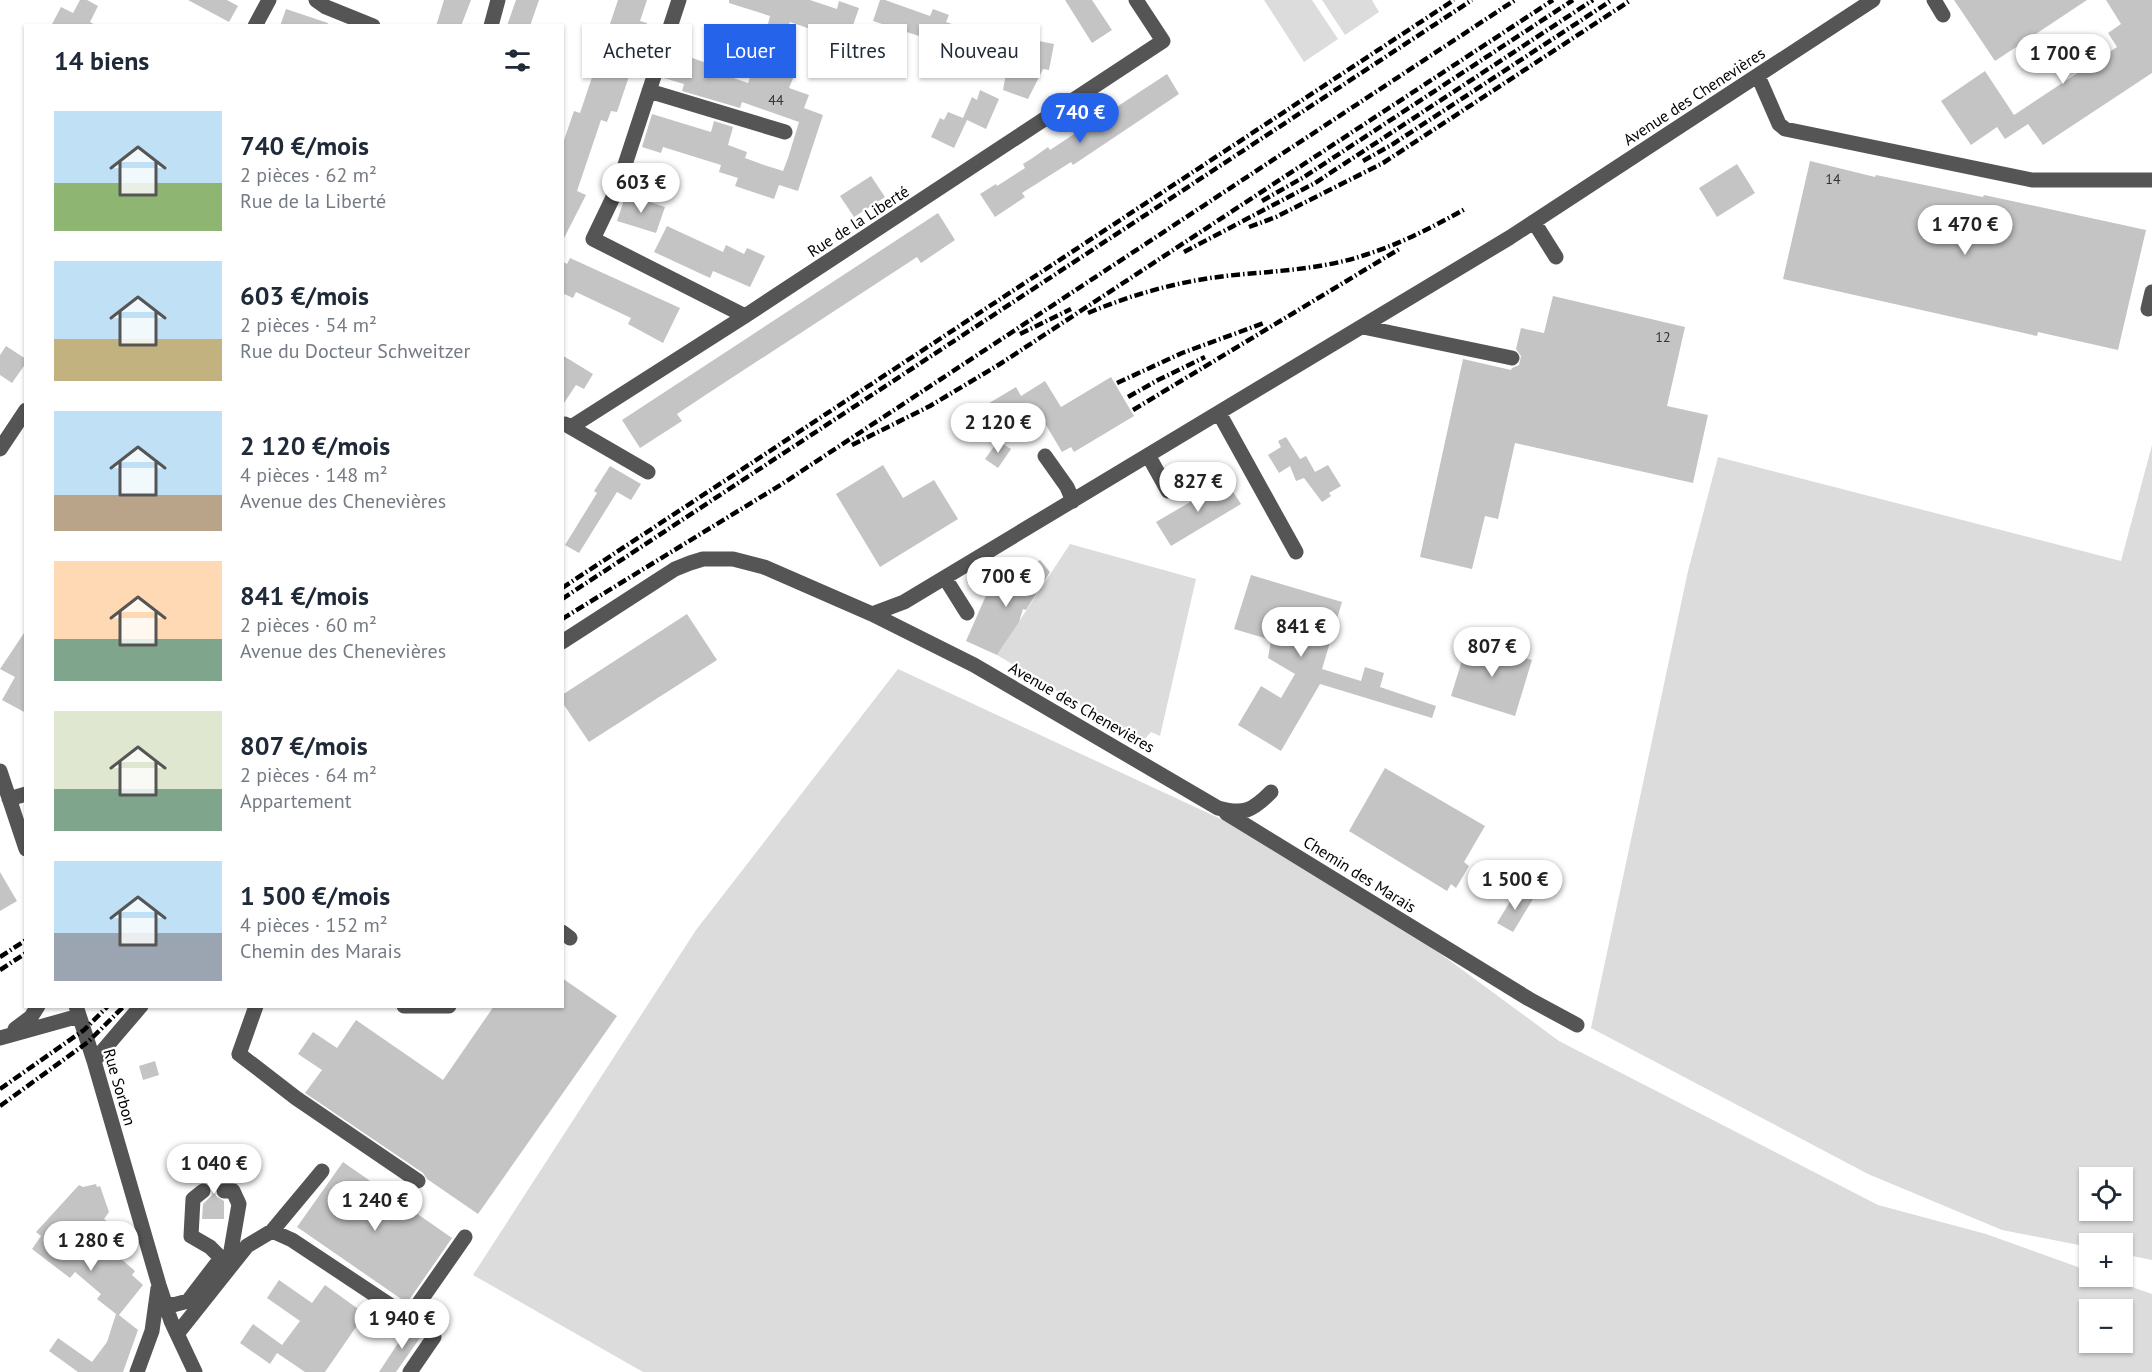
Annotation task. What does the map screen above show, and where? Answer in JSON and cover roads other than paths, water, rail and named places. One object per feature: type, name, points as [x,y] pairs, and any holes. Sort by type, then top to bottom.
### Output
[{"type":"street","points":[[256,24],[269,0]]},
{"type":"street","points":[[316,0],[326,7],[368,24]]},
{"type":"street","points":[[492,24],[498,0]]},
{"type":"street","points":[[679,0],[617,189],[593,239],[745,316]]},
{"type":"street","name":"Rue de la Liberté","points":[[648,472],[567,424],[745,316],[1163,42],[1136,0]]},
{"type":"street","name":"Avenue des Chenevières","points":[[872,614],[904,602],[1363,327],[1534,222],[1873,0]]},
{"type":"street","points":[[1934,0],[1943,15]]},
{"type":"street","points":[[1758,76],[1779,124],[1785,129],[2032,180],[2152,180]]},
{"type":"street","points":[[649,91],[785,132]]},
{"type":"street","points":[[1534,222],[1556,257]]},
{"type":"street","points":[[2148,309],[2152,292]]},
{"type":"street","points":[[1363,327],[1512,358]]},
{"type":"street","points":[[0,449],[24,413]]},
{"type":"street","points":[[1219,413],[1296,552]]},
{"type":"street","points":[[1046,456],[1073,501]]},
{"type":"street","points":[[1148,456],[1168,491]]},
{"type":"street","name":"Avenue des Chenevières","points":[[564,641],[675,569],[703,559],[733,559],[755,564],[872,614],[974,665],[1218,808],[1235,812],[1247,811],[1271,792]]},
{"type":"street","points":[[945,578],[967,613]]},
{"type":"street","points":[[0,771],[24,843]]},
{"type":"street","points":[[9,799],[24,795]]},
{"type":"street","name":"Chemin des Marais","points":[[1218,808],[1529,999],[1577,1025]]},
{"type":"street","points":[[3,1037],[31,1017],[37,1008]]},
{"type":"street","points":[[94,1061],[139,1008]]},
{"type":"street","points":[[255,1008],[239,1053],[296,1098],[418,1181]]},
{"type":"street","points":[[3,1037],[78,1011]]},
{"type":"street","name":"Rue Sorbon","points":[[78,1011],[159,1285],[177,1334],[195,1372]]},
{"type":"street","points":[[177,1334],[247,1246],[272,1231],[322,1171]]},
{"type":"street","points":[[165,1303],[173,1305],[188,1301],[220,1258],[210,1246],[191,1236],[193,1198],[203,1191]]},
{"type":"street","points":[[224,1191],[233,1191],[239,1204],[227,1271]]},
{"type":"street","points":[[272,1231],[292,1240],[399,1311],[408,1313],[414,1310],[465,1237]]},
{"type":"street","points":[[137,1372],[152,1331],[159,1285]]},
{"type":"street","points":[[410,1372],[434,1337]]},
{"type":"railway","points":[[564,587],[1454,0]]},
{"type":"railway","points":[[564,598],[1472,0]]},
{"type":"railway","points":[[564,618],[782,484],[1515,0]]},
{"type":"railway","points":[[852,445],[930,406],[1000,364],[1553,0]]},
{"type":"railway","points":[[1262,201],[1304,177],[1573,0]]},
{"type":"railway","points":[[1184,252],[1315,183],[1593,0]]},
{"type":"railway","points":[[1363,161],[1393,144],[1612,0]]},
{"type":"railway","points":[[1249,227],[1276,217],[1383,163],[1631,0]]},
{"type":"railway","points":[[1088,313],[1172,285],[1225,276],[1313,267],[1348,260],[1404,240],[1465,209]]},
{"type":"railway","points":[[1133,410],[1401,248]]},
{"type":"railway","points":[[1020,334],[1071,309]]},
{"type":"railway","points":[[1117,383],[1182,353],[1264,323]]},
{"type":"railway","points":[[1128,397],[1205,357]]},
{"type":"railway","points":[[0,957],[24,941]]},
{"type":"railway","points":[[0,970],[24,954]]},
{"type":"railway","points":[[0,1089],[84,1030],[106,1008]]},
{"type":"railway","points":[[0,1106],[88,1042],[122,1008]]}]
